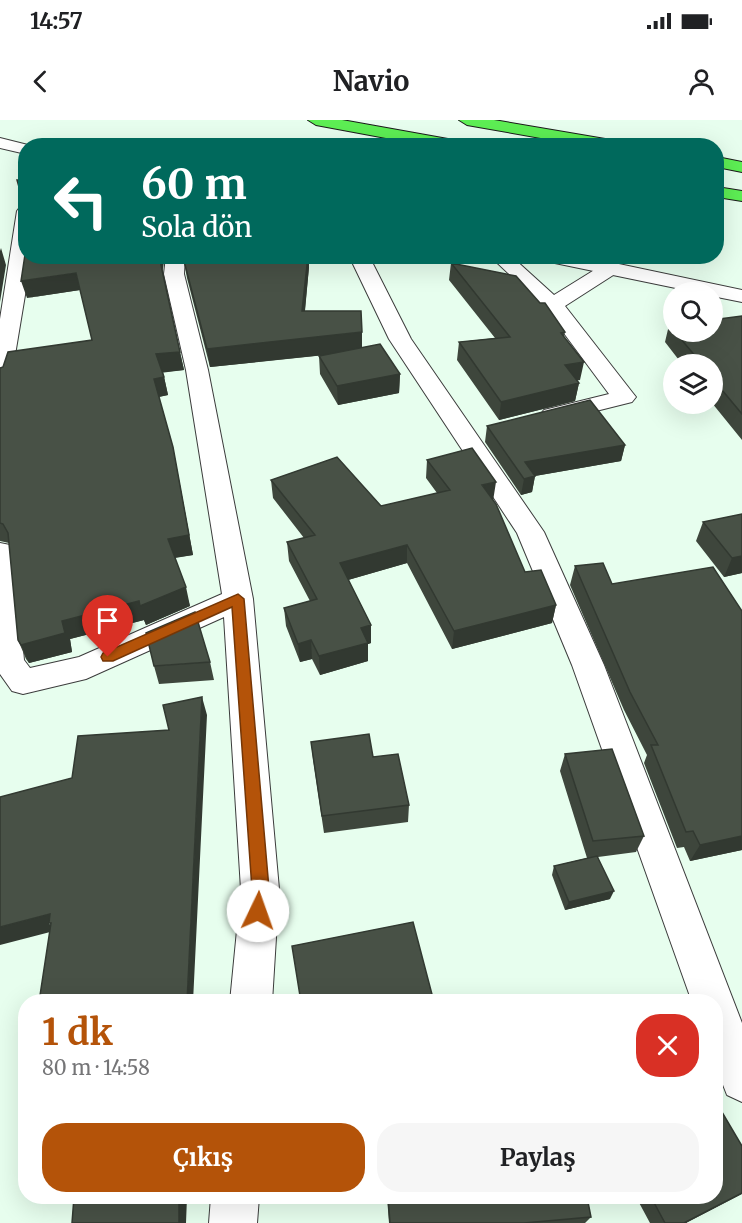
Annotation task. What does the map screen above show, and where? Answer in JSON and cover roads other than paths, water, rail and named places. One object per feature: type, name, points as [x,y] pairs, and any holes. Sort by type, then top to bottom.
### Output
[{"type":"highway","points":[[316,120],[415,138]]},
{"type":"highway","points":[[467,120],[571,138]]},
{"type":"highway","points":[[724,163],[742,167]]},
{"type":"highway","points":[[724,193],[742,196]]},
{"type":"street","points":[[0,143],[18,147]]},
{"type":"street","points":[[0,379],[19,264]]},
{"type":"street","points":[[175,264],[174,274],[197,370],[238,599],[260,889],[252,994]]},
{"type":"street","points":[[363,264],[400,339],[477,435],[530,532],[588,665],[710,994]]},
{"type":"street","points":[[508,264],[553,305],[624,397],[534,420]]},
{"type":"street","points":[[591,264],[742,296]]},
{"type":"street","points":[[553,305],[611,268]]},
{"type":"street","points":[[0,552],[9,663],[24,682],[86,667],[238,599]]},
{"type":"street","points":[[723,1028],[742,1080]]},
{"type":"street","points":[[233,1223],[234,1204]]}]
